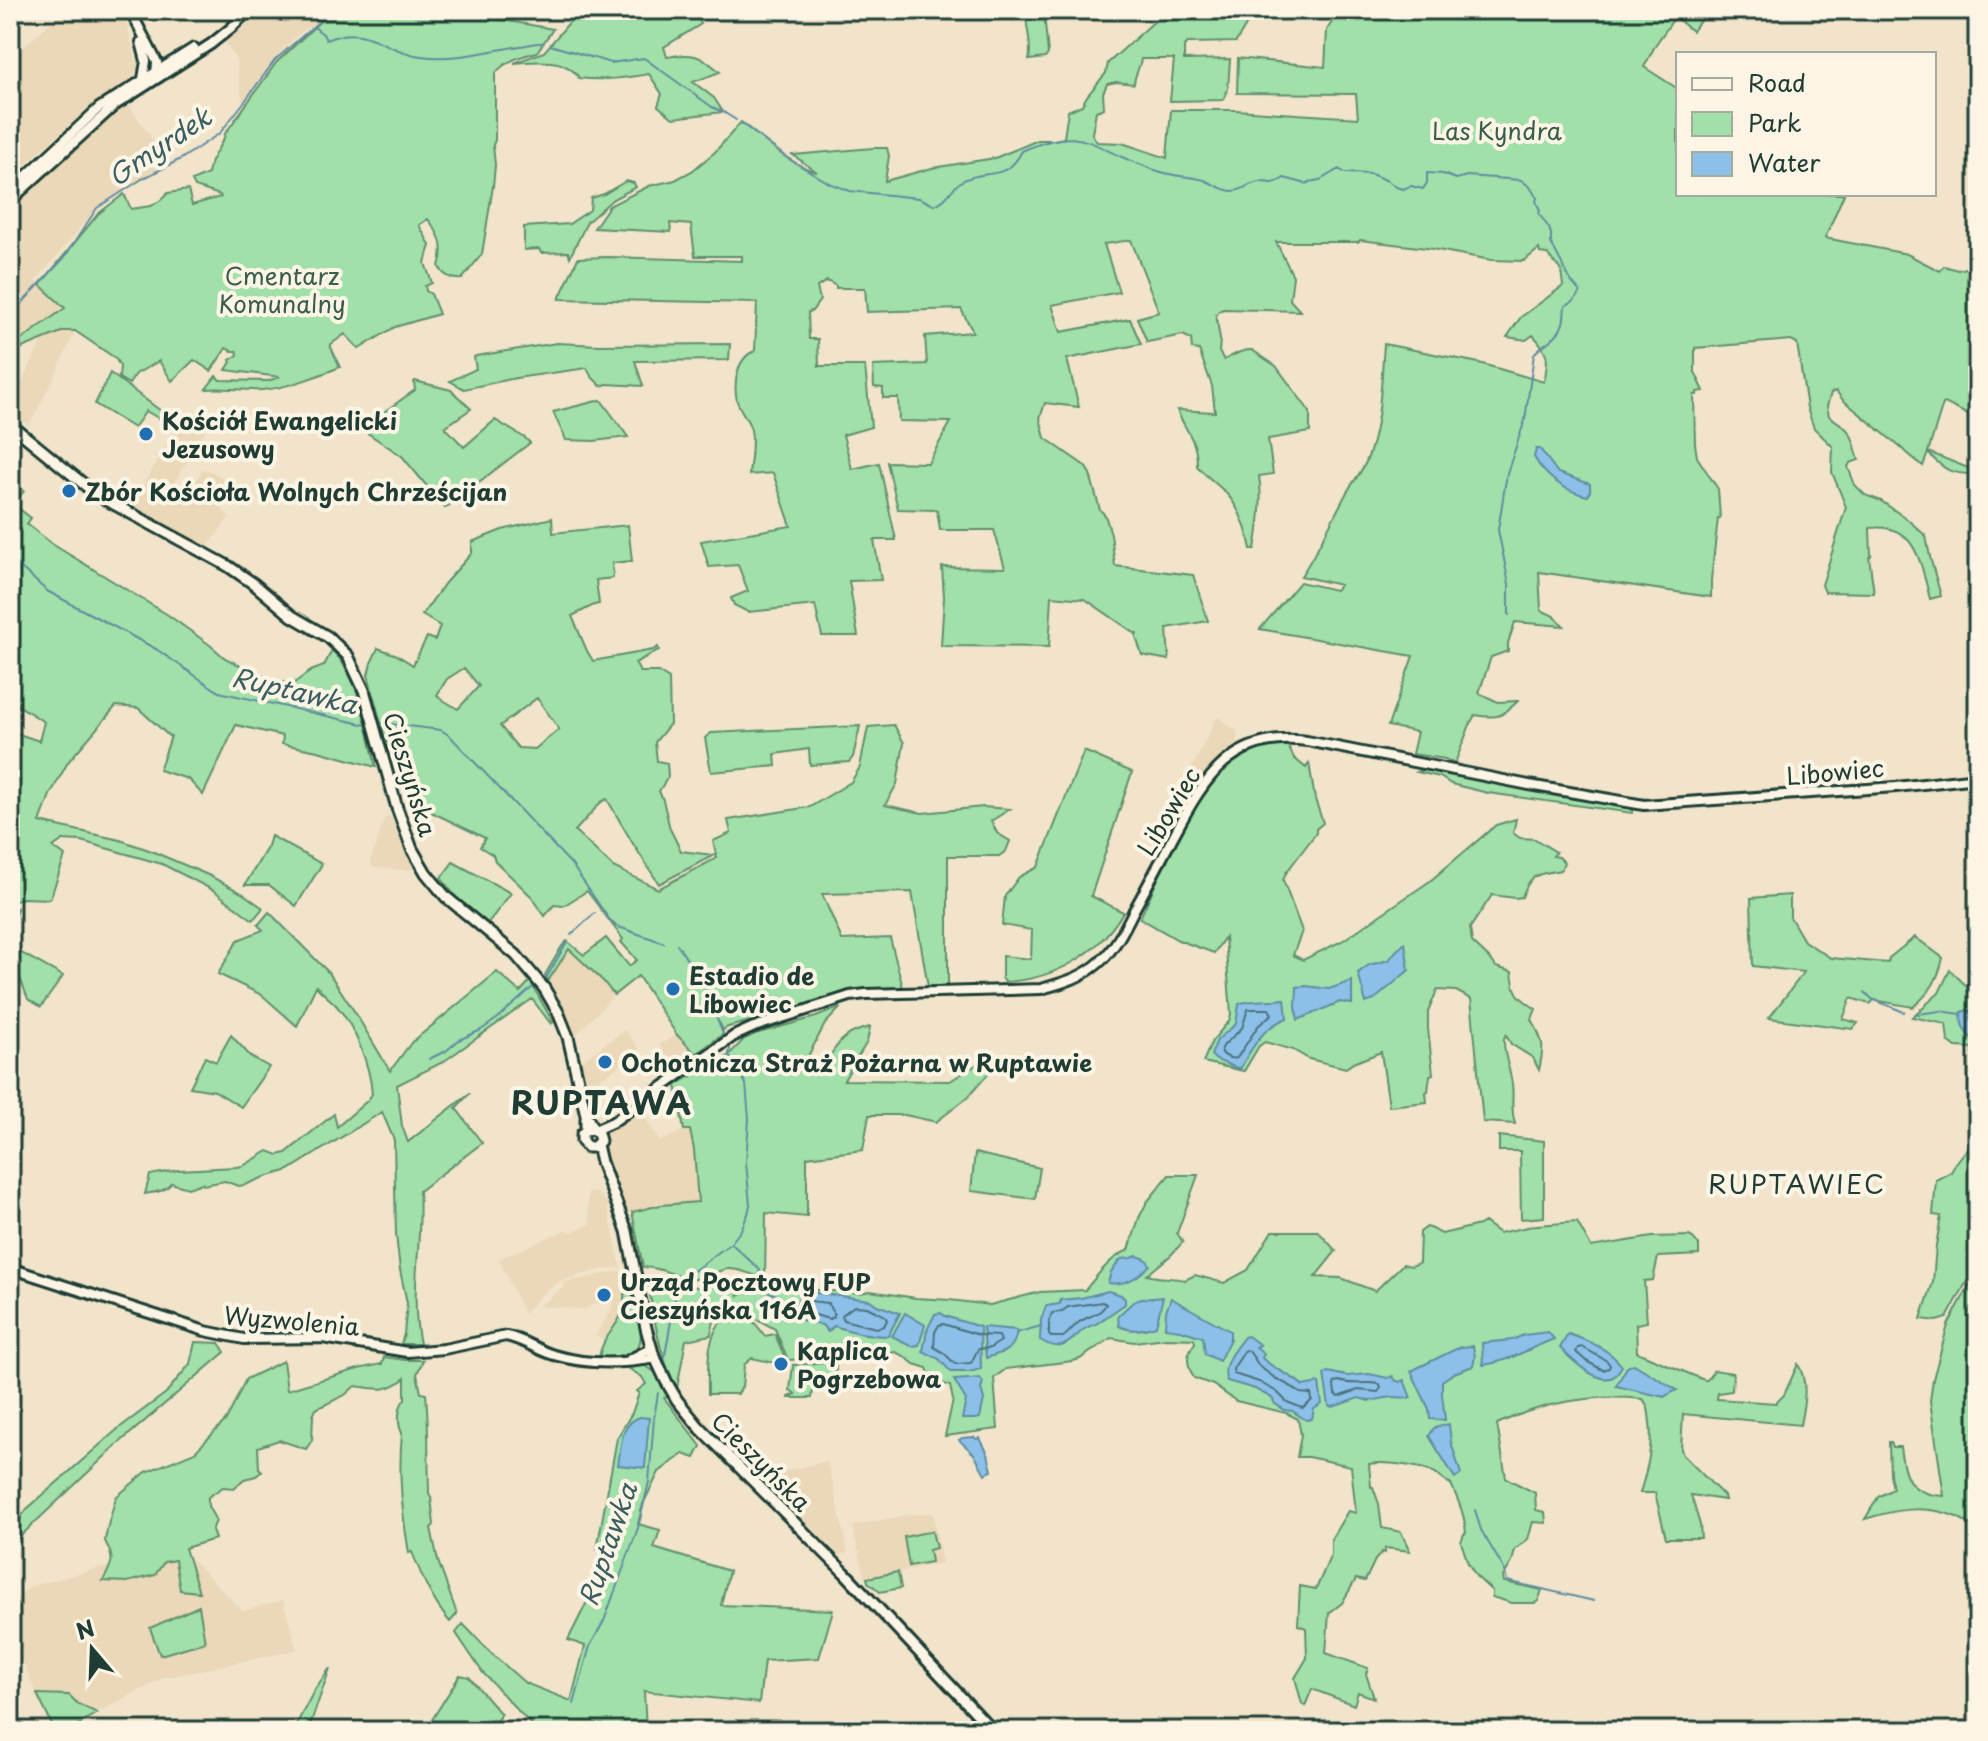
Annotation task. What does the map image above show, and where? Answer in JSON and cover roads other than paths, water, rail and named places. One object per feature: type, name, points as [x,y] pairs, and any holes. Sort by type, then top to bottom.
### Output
[{"type":"main road","name":"Cieszyńska","points":[[10,424],[97,495],[228,566],[292,616],[328,637],[348,656],[364,690],[404,829],[421,865],[446,897],[516,955],[544,988],[558,1012],[568,1037],[586,1115],[627,1231],[652,1348],[669,1387],[694,1420],[845,1573],[993,1731]]},
{"type":"street","points":[[10,191],[86,119],[140,82],[223,34],[249,10]]},
{"type":"street","points":[[131,12],[160,70]]},
{"type":"street","points":[[131,12],[146,61],[150,68],[160,70]]},
{"type":"street","points":[[140,82],[146,61]]},
{"type":"street","points":[[10,201],[114,106],[160,70]]},
{"type":"street","name":"Libowiec","points":[[593,1137],[734,1036],[834,1000],[866,994],[1041,989],[1086,973],[1110,951],[1122,932],[1204,783],[1230,758],[1246,748],[1269,741],[1307,741],[1644,805],[1978,778]]},
{"type":"street","name":"Wyzwolenia","points":[[10,1268],[205,1331],[244,1339],[323,1338],[407,1352],[444,1349],[506,1336],[557,1356],[604,1363],[656,1358]]},
{"type":"street","name":"Wyzwolenia","points":[[622,1362],[652,1348]]},
{"type":"water","points":[[1536,449],[1540,449],[1558,473],[1590,484],[1588,496],[1564,487],[1550,477],[1534,457]]},
{"type":"water","points":[[1405,943],[1409,970],[1374,1000],[1366,1003],[1358,973],[1369,965],[1389,960]]},
{"type":"water","points":[[1352,981],[1352,1004],[1340,1002],[1298,1020],[1297,987],[1329,989]]},
{"type":"water","points":[[1285,999],[1287,1018],[1265,1032],[1240,1069],[1211,1055],[1217,1040],[1236,1024],[1239,1004]]},
{"type":"water","points":[[1967,1010],[1978,1015],[1978,1044],[1963,1026],[1962,1012]]},
{"type":"water","points":[[1137,1256],[1146,1259],[1150,1265],[1131,1280],[1108,1283],[1111,1272],[1121,1259]]},
{"type":"water","points":[[802,1291],[870,1300],[900,1313],[888,1336],[834,1326],[828,1332],[822,1325],[788,1317]]},
{"type":"water","points":[[1108,1291],[1121,1295],[1125,1304],[1081,1331],[1065,1345],[1050,1345],[1040,1340],[1041,1320],[1046,1306],[1060,1304],[1060,1300]]},
{"type":"water","points":[[1163,1297],[1156,1326],[1138,1330],[1119,1326],[1118,1316],[1133,1302]]},
{"type":"water","points":[[1171,1298],[1230,1331],[1230,1339],[1219,1361],[1205,1354],[1203,1337],[1165,1328]]},
{"type":"water","points":[[905,1313],[925,1325],[919,1345],[912,1346],[892,1336]]},
{"type":"water","points":[[941,1313],[980,1327],[981,1369],[951,1372],[939,1359],[923,1351],[927,1330],[935,1314]]},
{"type":"water","points":[[983,1327],[1017,1330],[1014,1342],[1003,1352],[986,1358]]},
{"type":"water","points":[[1548,1332],[1554,1339],[1510,1358],[1483,1365],[1482,1343]]},
{"type":"water","points":[[1568,1334],[1591,1342],[1622,1366],[1613,1377],[1607,1379],[1592,1374],[1560,1348]]},
{"type":"water","points":[[1248,1336],[1260,1345],[1256,1347],[1264,1353],[1262,1358],[1272,1366],[1303,1386],[1319,1383],[1322,1404],[1314,1409],[1312,1419],[1306,1420],[1285,1410],[1255,1389],[1227,1381],[1225,1369],[1230,1358],[1244,1337]]},
{"type":"water","points":[[1473,1346],[1473,1366],[1442,1381],[1445,1420],[1430,1419],[1429,1409],[1411,1371],[1460,1347]]},
{"type":"water","points":[[1634,1364],[1677,1390],[1664,1397],[1616,1386],[1627,1367]]},
{"type":"water","points":[[1324,1374],[1347,1376],[1393,1376],[1399,1382],[1404,1380],[1411,1398],[1369,1401],[1359,1398],[1329,1406]]},
{"type":"water","points":[[980,1378],[984,1399],[980,1418],[962,1419],[966,1400],[954,1380]]},
{"type":"water","points":[[640,1417],[649,1418],[645,1468],[618,1465],[625,1430]]},
{"type":"water","points":[[1449,1424],[1461,1474],[1455,1478],[1429,1436],[1434,1428]]},
{"type":"water","points":[[980,1438],[988,1454],[992,1471],[985,1474],[974,1454],[959,1440]]},
{"type":"waterway","name":"Gmyrdek","points":[[10,316],[64,258],[97,208],[220,133],[275,60],[332,10]]},
{"type":"waterway","points":[[314,27],[326,40],[353,34],[407,53],[433,57],[470,55],[544,43]]},
{"type":"waterway","points":[[550,45],[611,63],[644,58],[712,107],[736,120]]},
{"type":"waterway","points":[[741,123],[786,157],[829,183],[850,191],[919,198],[934,205],[943,201],[962,181],[1009,167],[1022,151],[1043,143],[1073,138],[1151,169],[1204,180],[1232,191],[1284,178],[1307,184],[1339,169],[1345,173],[1371,174],[1403,189],[1411,186],[1423,189],[1427,183],[1427,173],[1456,179],[1467,176],[1521,180],[1537,198],[1539,214],[1549,228],[1551,243],[1580,292],[1574,301],[1565,306],[1560,331],[1534,354],[1525,420],[1507,473],[1498,530],[1509,584],[1509,615]]},
{"type":"waterway","name":"Ruptawka","points":[[10,558],[47,591],[156,649],[219,692],[371,726]]},
{"type":"waterway","name":"Ruptawka","points":[[377,724],[441,730],[450,736],[572,865],[616,926],[664,943]]},
{"type":"waterway","points":[[571,935],[595,913]]},
{"type":"waterway","points":[[545,980],[567,942]]},
{"type":"waterway","name":"Ruptawka","points":[[677,944],[717,1006]]},
{"type":"waterway","points":[[429,1059],[481,1030],[535,985]]},
{"type":"waterway","points":[[1865,992],[1872,999],[1904,1012]]},
{"type":"waterway","points":[[1918,1014],[1940,1011],[1961,1014]]},
{"type":"waterway","name":"Ruptawka","points":[[716,1017],[723,1033]]},
{"type":"waterway","name":"Ruptawka","points":[[684,1278],[731,1243],[741,1230],[750,1205],[746,1162],[749,1119],[746,1084],[729,1055],[730,1048]]},
{"type":"waterway","points":[[732,1244],[760,1270],[757,1278]]},
{"type":"waterway","name":"Ruptawka","points":[[664,1361],[678,1281]]},
{"type":"waterway","points":[[757,1283],[762,1290],[780,1296],[791,1310]]},
{"type":"waterway","points":[[1016,1333],[1041,1326]]},
{"type":"waterway","name":"Ruptawka","points":[[574,1704],[590,1646],[604,1621],[638,1528],[649,1482],[658,1393]]},
{"type":"waterway","points":[[1475,1510],[1481,1530],[1504,1569],[1507,1581],[1594,1601]]},
{"type":"place","name":"Kościół Ewangelicki Jezusowy","points":[[146,434]]},
{"type":"place","name":"Zbór Kościoła Wolnych Chrześcijan","points":[[69,491]]},
{"type":"place","name":"Estadio de Libowiec","points":[[673,989]]},
{"type":"place","name":"Ochotnicza Straż Pożarna w Ruptawie","points":[[605,1062]]},
{"type":"place","name":"Urząd Pocztowy FUP Cieszyńska 116A","points":[[604,1295]]},
{"type":"place","name":"Kaplica Pogrzebowa","points":[[781,1364]]},
{"type":"district","name":"RUPTAWA","points":[[602,1102]]},
{"type":"district","name":"RUPTAWIEC","points":[[1797,1183]]},
{"type":"park label","name":"Las Kyndra","points":[[1497,130]]},
{"type":"park label","name":"Cmentarz Komunalny","points":[[282,289]]}]
